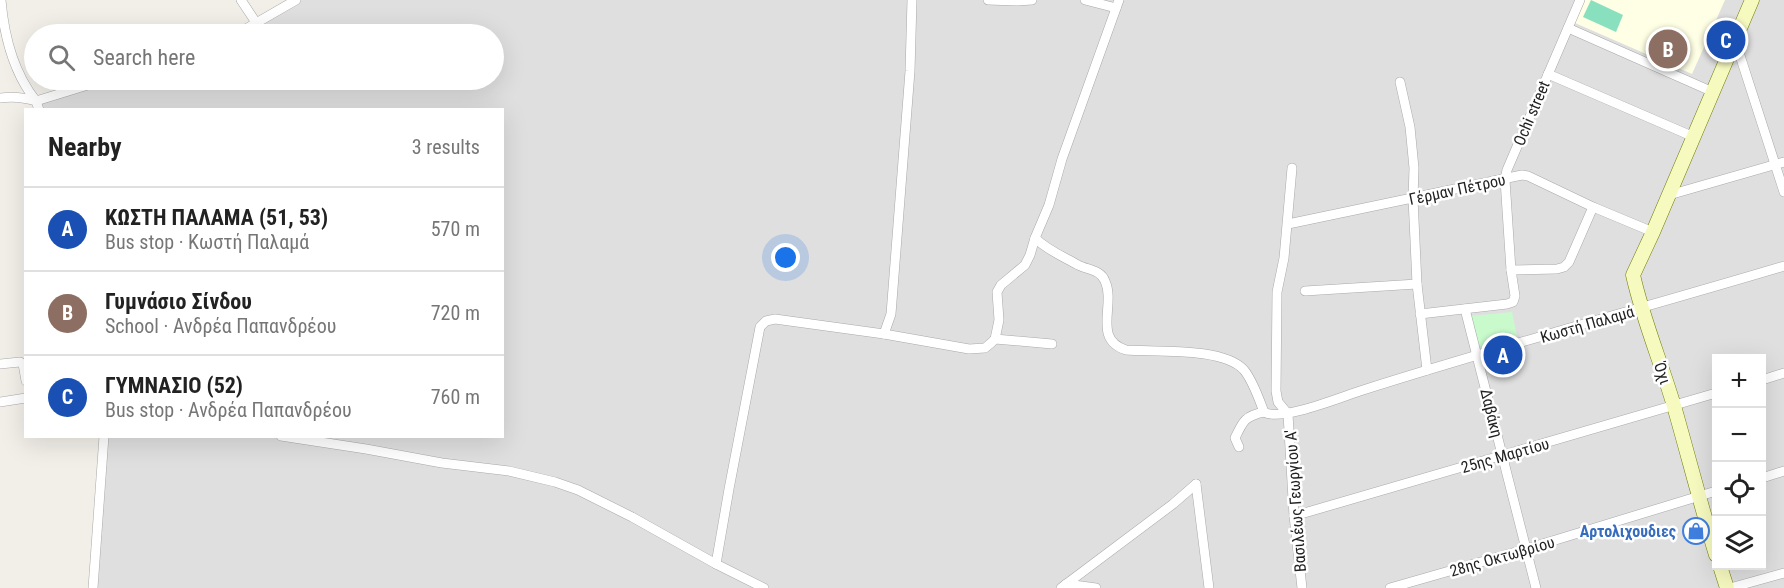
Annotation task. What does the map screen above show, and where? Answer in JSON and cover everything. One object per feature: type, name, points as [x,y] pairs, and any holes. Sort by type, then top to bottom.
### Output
[{"type":"street","points":[[1,0],[4,30],[24,85]]},
{"type":"street","points":[[241,0],[257,24],[296,0]]},
{"type":"street","points":[[884,334],[891,314],[910,71],[912,0]]},
{"type":"street","points":[[988,0],[1032,0]]},
{"type":"street","points":[[716,564],[760,327],[763,323],[775,319],[978,349],[985,348],[995,339],[999,320],[997,292],[1001,285],[1025,265],[1049,206],[1062,159],[1117,4],[1085,0]]},
{"type":"street","name":"Ochi street","points":[[1465,309],[1513,302],[1515,296],[1505,180],[1510,160],[1580,0]]},
{"type":"street","name":"Όχι","points":[[1712,542],[1674,406],[1633,275],[1752,0]]},
{"type":"street","points":[[1568,28],[1713,92]]},
{"type":"street","points":[[1735,40],[1780,163],[1784,192]]},
{"type":"street","points":[[1548,74],[1694,137]]},
{"type":"street","points":[[1400,82],[1410,127],[1414,168],[1417,284],[1427,370]]},
{"type":"street","points":[[27,90],[37,105]]},
{"type":"street","points":[[0,98],[17,96],[37,105],[77,90]]},
{"type":"street","points":[[1669,195],[1780,163]]},
{"type":"street","points":[[1288,414],[1278,402],[1276,391],[1277,292],[1284,258],[1292,168]]},
{"type":"street","name":"Γέρμαν Πέτρου","points":[[1288,224],[1505,180],[1514,176],[1528,176],[1653,232]]},
{"type":"street","points":[[1511,270],[1564,267],[1569,262],[1593,207]]},
{"type":"street","points":[[1035,238],[1043,246],[1080,266],[1096,271],[1104,278],[1108,292],[1107,331],[1112,343],[1118,348],[1224,357],[1234,361],[1249,376],[1264,412],[1269,415],[1288,414]]},
{"type":"street","name":"Κωστή Παλαμά","points":[[1288,414],[1477,355],[1784,266]]},
{"type":"street","points":[[1305,291],[1417,284]]},
{"type":"street","points":[[1420,314],[1465,309]]},
{"type":"street","name":"Δαβάκη","points":[[1465,309],[1536,588]]},
{"type":"street","points":[[995,339],[1052,344]]},
{"type":"street","points":[[0,364],[20,363],[24,368]]},
{"type":"street","points":[[1766,378],[1784,373]]},
{"type":"street","name":"25ης Μαρτίου","points":[[1294,516],[1712,394]]},
{"type":"street","points":[[0,402],[24,398]]},
{"type":"street","points":[[1239,447],[1235,438],[1242,423],[1251,416],[1264,412]]},
{"type":"street","name":"Βασιλέως Γεωργίου Α'","points":[[1288,414],[1294,516],[1302,588]]},
{"type":"street","points":[[93,588],[104,438]]},
{"type":"street","points":[[294,438],[442,463],[509,471],[555,482],[578,490],[632,517],[764,588]]},
{"type":"street","points":[[1766,476],[1784,471]]},
{"type":"street","points":[[1064,586],[1196,484],[1209,588]]},
{"type":"street","name":"28ης Οκτωβρίου","points":[[1390,588],[1712,492]]},
{"type":"street","points":[[1721,570],[1728,588],[1784,573]]},
{"type":"street","points":[[1064,586],[1096,588]]},
{"type":"shaded area","points":[[296,0],[1784,0],[1784,588],[93,588],[104,438],[504,438],[504,108],[38,108],[36,101],[72,90],[504,90],[504,24],[254,24]]},
{"type":"shaded area","points":[[1585,0],[1725,0],[1692,74],[1575,23]]},
{"type":"green space","points":[[1591,0],[1623,15],[1616,32],[1583,17]]},
{"type":"green space","points":[[1512,312],[1517,336],[1479,347],[1470,316]]},
{"type":"place","name":"ΓΥΜΝΑΣΙΟ (52)","points":[[1726,40]]},
{"type":"place","name":"Γυμνάσιο Σίνδου","points":[[1668,49]]},
{"type":"place","name":"ΚΩΣΤΗ ΠΑΛΑΜΑ (51, 53)","points":[[1503,355]]},
{"type":"place","name":"Αρτολιχουδιες","points":[[1696,531]]}]
